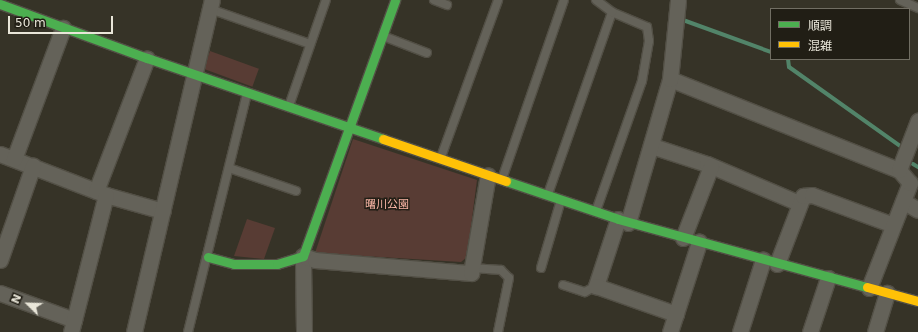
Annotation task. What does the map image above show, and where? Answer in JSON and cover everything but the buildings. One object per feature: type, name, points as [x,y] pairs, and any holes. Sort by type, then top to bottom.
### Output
[{"type":"street","points":[[304,332],[303,256],[350,129],[395,0]]},
{"type":"street","points":[[676,314],[596,286],[652,146],[670,79],[678,0]]},
{"type":"street","points":[[0,4],[63,28],[147,58],[195,73],[350,129],[623,221],[828,278],[918,301]]},
{"type":"street","points":[[134,332],[211,5]]},
{"type":"street","points":[[63,28],[7,157],[101,193],[163,211]]},
{"type":"street","points":[[0,293],[72,326],[101,193],[147,58]]},
{"type":"street","points":[[670,79],[899,170],[910,183],[869,288]]},
{"type":"street","points":[[899,170],[917,127]]},
{"type":"street","points":[[652,146],[711,166],[799,203]]},
{"type":"street","points":[[0,260],[33,166]]},
{"type":"street","points":[[683,238],[711,166]]},
{"type":"street","points":[[208,257],[234,264],[277,264],[303,256],[315,260],[471,274],[494,178]]},
{"type":"street","points":[[740,332],[770,262],[799,203],[804,196],[812,195],[893,225]]},
{"type":"street","points":[[903,201],[918,210]]},
{"type":"street","points":[[670,332],[699,242]]},
{"type":"street","points":[[810,332],[828,278]]},
{"type":"street","points":[[875,332],[887,293]]},
{"type":"lane","points":[[288,107],[326,0]]},
{"type":"lane","points":[[434,0],[447,5]]},
{"type":"lane","points":[[440,159],[498,0]]},
{"type":"lane","points":[[494,178],[564,0]]},
{"type":"lane","points":[[596,0],[612,12],[647,27],[649,41],[642,81],[596,212]]},
{"type":"lane","points":[[900,0],[918,8]]},
{"type":"lane","points":[[211,5],[310,44]]},
{"type":"lane","points":[[547,196],[612,12]]},
{"type":"lane","points":[[382,36],[427,54]]},
{"type":"lane","points":[[188,332],[208,257],[247,92]]},
{"type":"lane","points":[[229,168],[296,191]]},
{"type":"lane","points":[[541,268],[561,200]]},
{"type":"lane","points":[[472,268],[501,270],[509,278],[498,332]]},
{"type":"lane","points":[[563,285],[585,292],[596,286]]},
{"type":"green space","points":[[210,51],[259,69],[252,87],[204,69]]},
{"type":"green space","name":"曙川公園","points":[[353,139],[477,180],[467,257],[461,262],[315,253]]},
{"type":"green space","points":[[247,219],[275,228],[264,259],[234,256]]},
{"type":"waterway","points":[[683,20],[770,52]]},
{"type":"waterway","points":[[788,60],[789,67],[903,148]]},
{"type":"waterway","points":[[913,164],[918,167]]},
{"type":"traffic: fast","points":[[208,257],[234,264],[277,264],[303,256],[395,0]]},
{"type":"traffic: fast","points":[[0,4],[147,58],[383,139]]},
{"type":"traffic: fast","points":[[506,181],[618,219],[867,287]]},
{"type":"traffic: slow","points":[[383,139],[506,181]]},
{"type":"traffic: slow","points":[[867,287],[918,301]]}]
